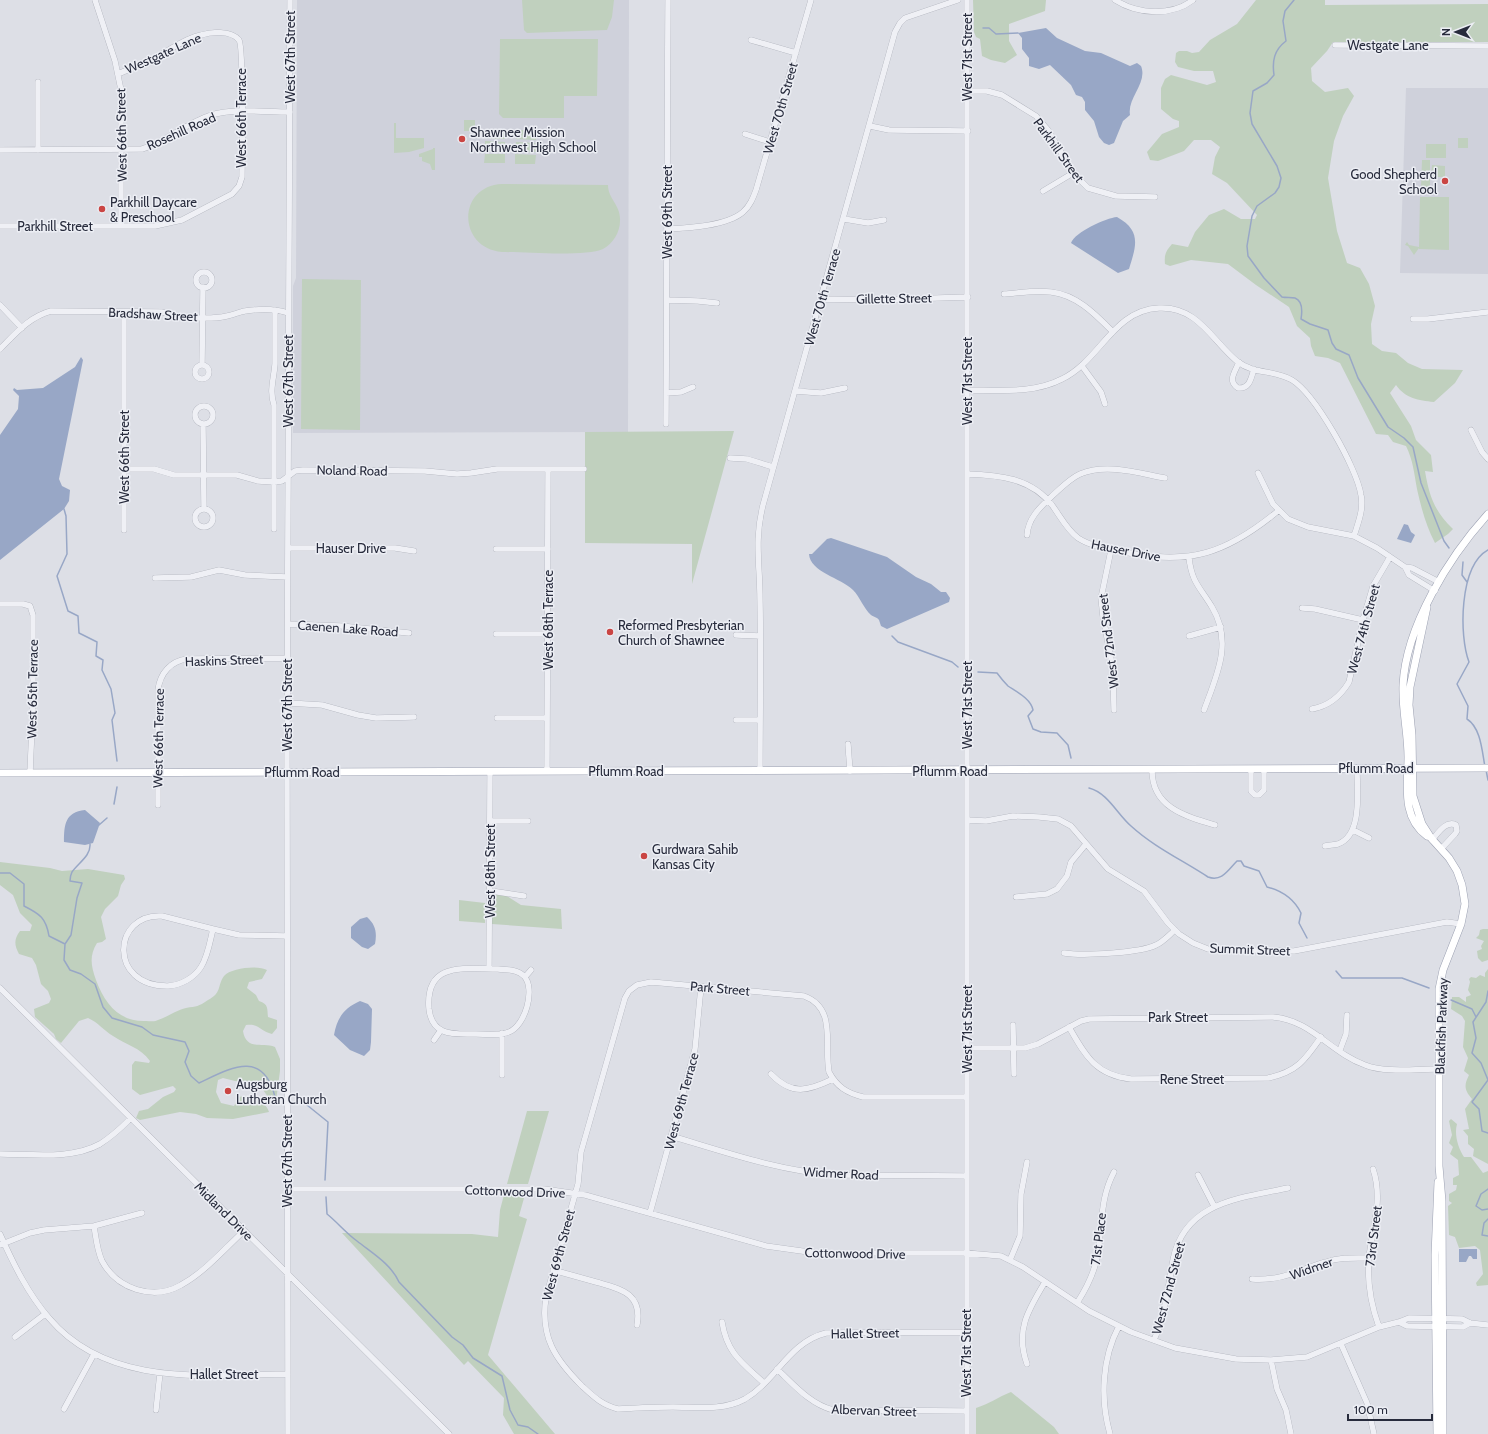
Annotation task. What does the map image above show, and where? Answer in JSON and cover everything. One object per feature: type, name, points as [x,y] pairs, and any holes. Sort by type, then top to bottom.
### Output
[{"type":"main road","name":"Blackfish Parkway","points":[[1443,1434],[1442,1201],[1439,1166],[1439,989],[1443,970],[1462,924],[1465,904],[1462,885],[1457,871],[1449,858],[1431,839],[1416,808],[1410,768],[1412,735],[1409,705],[1410,687],[1427,607],[1439,582],[1458,551],[1488,514]]},
{"type":"main road","name":"Pflumm Road","points":[[0,772],[967,771],[1488,768]]},
{"type":"main road","name":"Blackfish Parkway","points":[[1436,1434],[1436,1199],[1439,1166]]},
{"type":"street","name":"West 66th Street","points":[[95,0],[118,74],[121,90],[121,226]]},
{"type":"street","name":"West 67th Street","points":[[288,1434],[287,772],[290,0]]},
{"type":"street","name":"West 69th Street","points":[[666,424],[668,0]]},
{"type":"street","name":"West 70th Street","points":[[667,229],[703,225],[730,219],[742,213],[753,199],[811,0]]},
{"type":"street","name":"West 70th Terrace","points":[[760,771],[760,636],[757,535],[763,505],[895,32],[900,23],[911,15],[958,0]]},
{"type":"street","name":"West 71st Street","points":[[967,0],[967,1434]]},
{"type":"street","points":[[1115,0],[1141,11],[1162,11],[1176,8],[1193,0]]},
{"type":"street","name":"Westgate Lane","points":[[118,74],[142,64],[200,35],[232,35]]},
{"type":"street","name":"West 66th Terrace","points":[[224,198],[232,194],[239,186],[241,179],[241,44],[238,39],[232,35]]},
{"type":"street","points":[[751,40],[796,53]]},
{"type":"street","name":"Westgate Lane","points":[[1335,45],[1488,46]]},
{"type":"street","points":[[38,82],[38,150]]},
{"type":"street","name":"Parkhill Street","points":[[968,91],[995,92],[1031,112],[1046,125],[1073,173],[1088,188],[1100,193],[1116,196],[1155,197]]},
{"type":"street","name":"Rosehill Road","points":[[0,150],[142,149],[153,145],[210,116],[223,113],[242,112],[290,112]]},
{"type":"street","points":[[870,126],[889,130],[968,131]]},
{"type":"street","points":[[745,134],[770,142]]},
{"type":"street","points":[[1043,191],[1073,173]]},
{"type":"street","name":"Parkhill Street","points":[[0,226],[155,226],[169,224],[190,216],[224,198]]},
{"type":"street","points":[[844,219],[868,223],[884,220]]},
{"type":"street","points":[[202,365],[203,287]]},
{"type":"street","points":[[1004,294],[1050,291],[1064,294],[1088,308],[1113,332]]},
{"type":"street","name":"Gillette Street","points":[[821,299],[875,300],[968,297]]},
{"type":"street","points":[[667,300],[717,303]]},
{"type":"street","points":[[0,304],[22,328]]},
{"type":"street","points":[[967,390],[1033,389],[1063,379],[1082,366],[1124,320],[1138,312],[1159,308],[1179,310],[1198,320],[1239,362],[1254,369],[1291,379],[1309,396],[1341,446],[1359,487],[1361,495],[1361,511],[1354,536]]},
{"type":"street","name":"West 67th Street","points":[[274,530],[274,405],[272,399],[272,382],[275,364],[275,310]]},
{"type":"street","name":"Bradshaw Street","points":[[0,349],[22,328],[40,314],[52,312],[162,312],[177,317],[227,316],[244,311],[275,310],[288,313]]},
{"type":"street","name":"West 66th Street","points":[[124,312],[124,530]]},
{"type":"street","points":[[1413,319],[1428,319],[1488,312]]},
{"type":"street","points":[[1239,362],[1232,378],[1233,385],[1238,388],[1244,388],[1248,385],[1254,369]]},
{"type":"street","points":[[1082,366],[1101,392],[1105,404]]},
{"type":"street","points":[[666,392],[681,392],[693,388]]},
{"type":"street","points":[[795,391],[821,393],[845,388]]},
{"type":"street","points":[[203,424],[204,509]]},
{"type":"street","points":[[1471,430],[1482,452],[1488,459]]},
{"type":"street","points":[[730,458],[747,459],[773,467]]},
{"type":"street","name":"Noland Road","points":[[125,469],[154,470],[174,475],[237,475],[258,481],[274,482],[282,481],[295,471],[303,470],[425,471],[457,474],[497,469],[584,469]]},
{"type":"street","name":"West 68th Terrace","points":[[548,469],[548,772]]},
{"type":"street","points":[[1027,535],[1028,526],[1032,516],[1074,478],[1095,470],[1126,471],[1165,478]]},
{"type":"street","points":[[1258,473],[1269,497],[1278,511],[1298,524],[1354,536],[1377,548],[1405,567],[1412,568],[1439,582]]},
{"type":"street","name":"Hauser Drive","points":[[967,474],[1013,478],[1040,493],[1048,500],[1074,535],[1086,543],[1111,550],[1152,557],[1189,558],[1216,550],[1240,539],[1278,511]]},
{"type":"street","name":"Hauser Drive","points":[[288,548],[395,548],[414,551]]},
{"type":"street","points":[[496,549],[548,550]]},
{"type":"street","name":"West 72nd Street","points":[[1111,550],[1101,598],[1102,617],[1113,669],[1114,710]]},
{"type":"street","name":"West 74th Street","points":[[1312,709],[1323,707],[1333,701],[1345,689],[1353,673],[1363,620],[1376,578],[1390,557]]},
{"type":"street","points":[[1189,558],[1195,584],[1212,608],[1221,627],[1223,642],[1221,660],[1204,710]]},
{"type":"street","points":[[1405,567],[1409,575],[1435,591]]},
{"type":"street","points":[[156,578],[191,577],[219,570],[245,575],[288,577]]},
{"type":"street","name":"West 65th Terrace","points":[[0,604],[23,604],[30,606],[33,615],[33,704],[30,773]]},
{"type":"street","points":[[1302,608],[1314,609],[1363,620]]},
{"type":"street","name":"Caenen Lake Road","points":[[288,624],[341,626],[409,633]]},
{"type":"street","points":[[1189,636],[1221,627]]},
{"type":"street","points":[[496,634],[548,634]]},
{"type":"street","points":[[736,635],[760,636]]},
{"type":"street","name":"Haskins Street","points":[[164,672],[176,662],[187,659],[288,658]]},
{"type":"street","name":"West 66th Terrace","points":[[158,806],[158,690],[164,672]]},
{"type":"street","points":[[288,703],[322,704],[358,715],[376,718],[414,717]]},
{"type":"street","points":[[498,718],[548,718]]},
{"type":"street","points":[[736,720],[760,720]]},
{"type":"street","points":[[848,744],[850,771]]},
{"type":"street","points":[[1251,769],[1251,791],[1255,795],[1259,795],[1264,790],[1264,769]]},
{"type":"street","points":[[1325,846],[1338,844],[1348,838],[1353,830],[1357,817],[1357,769]]},
{"type":"street","points":[[1152,770],[1152,780],[1155,791],[1170,807],[1192,818],[1215,825]]},
{"type":"street","name":"West 68th Street","points":[[490,772],[490,969]]},
{"type":"street","name":"Summit Street","points":[[967,820],[986,821],[1013,816],[1058,819],[1071,826],[1108,869],[1144,891],[1175,930],[1193,943],[1208,949],[1294,951],[1447,922],[1462,924]]},
{"type":"street","points":[[491,821],[528,820]]},
{"type":"street","points":[[1431,839],[1446,824],[1450,823],[1456,825],[1455,834],[1441,849]]},
{"type":"street","points":[[1353,830],[1369,838]]},
{"type":"street","points":[[1016,897],[1047,894],[1057,889],[1067,876],[1071,862],[1086,844]]},
{"type":"street","points":[[491,891],[524,896]]},
{"type":"street","points":[[213,929],[202,966],[196,974],[180,984],[159,986],[147,983],[132,974],[127,966],[124,956],[125,940],[134,925],[149,917],[162,916],[239,935],[287,936]]},
{"type":"street","points":[[1064,953],[1080,956],[1146,948],[1157,945],[1175,930]]},
{"type":"street","points":[[490,969],[513,970],[525,977],[529,993],[524,1016],[515,1029],[502,1033],[448,1033],[441,1030],[433,1023],[429,1004],[431,985],[440,974],[450,970],[490,969]]},
{"type":"street","points":[[525,977],[531,970]]},
{"type":"street","name":"Park Street","points":[[637,985],[651,982],[804,996],[816,1003],[825,1016],[828,1062],[833,1079]]},
{"type":"street","name":"West 69th Street","points":[[637,985],[629,991],[625,998],[581,1152],[580,1175],[553,1270],[544,1309],[544,1321],[548,1339],[556,1357],[564,1368],[595,1399],[609,1407],[618,1409],[715,1407],[739,1402],[750,1396],[764,1383]]},
{"type":"street","name":"West 69th Terrace","points":[[650,1213],[695,1049],[701,987]]},
{"type":"street","name":"Midland Drive","points":[[0,988],[130,1119],[449,1434]]},
{"type":"street","points":[[1340,1050],[1346,1034],[1347,1015]]},
{"type":"street","name":"Park Street","points":[[967,1048],[1025,1048],[1038,1044],[1081,1021],[1101,1018],[1273,1017],[1294,1020],[1357,1062],[1376,1068],[1439,1069]]},
{"type":"street","points":[[1013,1025],[1014,1074]]},
{"type":"street","name":"Rene Street","points":[[1069,1027],[1085,1055],[1096,1066],[1111,1075],[1131,1079],[1268,1078],[1280,1076],[1302,1063],[1321,1037]]},
{"type":"street","points":[[434,1040],[441,1030]]},
{"type":"street","points":[[502,1033],[502,1075]]},
{"type":"street","points":[[772,1074],[785,1086],[799,1090],[818,1087],[833,1079],[846,1091],[863,1097],[967,1097]]},
{"type":"street","points":[[0,1154],[64,1153],[86,1150],[110,1138],[130,1119]]},
{"type":"street","name":"Widmer Road","points":[[671,1136],[774,1166],[814,1174],[967,1176]]},
{"type":"street","points":[[1010,1260],[1020,1236],[1022,1226],[1021,1194],[1027,1162]]},
{"type":"street","name":"73rd Street","points":[[1373,1169],[1377,1181],[1378,1204],[1369,1258],[1370,1295],[1379,1327]]},
{"type":"street","name":"71st Place","points":[[1077,1303],[1094,1270],[1098,1256],[1101,1210],[1105,1192],[1114,1172]]},
{"type":"street","points":[[1198,1175],[1214,1206]]},
{"type":"street","name":"Cottonwood Drive","points":[[287,1189],[530,1188],[575,1193],[766,1246],[796,1252],[854,1254],[966,1254],[1001,1256],[1010,1260],[1077,1303],[1119,1326],[1175,1348],[1236,1359],[1272,1360],[1307,1357],[1379,1327],[1409,1318],[1462,1319],[1470,1323],[1488,1325]]},
{"type":"street","name":"West 72nd Street","points":[[1154,1340],[1165,1308],[1176,1249],[1189,1225],[1206,1210],[1223,1202],[1288,1188]]},
{"type":"street","points":[[2,1244],[30,1233],[44,1230],[94,1226],[142,1213]]},
{"type":"street","points":[[94,1226],[100,1256],[109,1272],[128,1286],[150,1292],[167,1291],[183,1284],[244,1231]]},
{"type":"street","name":"Hallet Street","points":[[0,1234],[2,1244],[45,1314],[63,1332],[94,1354],[122,1365],[160,1373],[206,1375],[288,1374]]},
{"type":"street","name":"Widmer","points":[[1252,1279],[1279,1279],[1328,1261],[1369,1258]]},
{"type":"street","points":[[553,1270],[626,1291],[637,1305],[637,1325]]},
{"type":"street","points":[[1027,1364],[1022,1342],[1025,1319],[1045,1282]]},
{"type":"street","points":[[15,1337],[45,1314]]},
{"type":"street","points":[[722,1322],[726,1340],[732,1351],[764,1383],[777,1369]]},
{"type":"street","name":"Cottonwood Drive","points":[[1399,1322],[1407,1326],[1463,1326],[1470,1323]]},
{"type":"street","points":[[1110,1434],[1105,1410],[1105,1373],[1112,1343],[1119,1326]]},
{"type":"street","name":"Hallet Street","points":[[777,1369],[805,1342],[826,1333],[966,1332]]},
{"type":"street","points":[[1341,1344],[1367,1403],[1374,1434]]},
{"type":"street","points":[[64,1409],[94,1354]]},
{"type":"street","points":[[1272,1360],[1277,1389],[1289,1420],[1292,1434]]},
{"type":"street","name":"Albervan Street","points":[[777,1369],[810,1399],[820,1406],[833,1410],[966,1411]]},
{"type":"street","points":[[156,1410],[160,1373]]},
{"type":"shaded area","name":"Shawnee Mission Northwest High School","points":[[297,0],[629,0],[628,432],[293,433],[293,286],[296,278]]},
{"type":"shaded area","name":"Good Shepherd School","points":[[1406,88],[1488,88],[1488,274],[1400,273]]},
{"type":"green space","points":[[522,0],[614,0],[612,17],[607,30],[527,33],[524,30]]},
{"type":"green space","points":[[973,0],[1046,0],[1045,11],[1009,24],[1009,41],[1017,55],[1005,63],[991,60],[982,56],[980,39],[976,37],[974,32]]},
{"type":"green space","points":[[1256,0],[1325,0],[1325,5],[1488,4],[1488,42],[1333,42],[1327,51],[1311,68],[1312,81],[1325,92],[1348,88],[1354,96],[1343,116],[1334,141],[1328,178],[1337,231],[1347,263],[1360,268],[1369,284],[1375,306],[1371,324],[1372,344],[1382,351],[1396,353],[1408,363],[1422,369],[1463,370],[1455,383],[1434,402],[1408,396],[1396,385],[1390,393],[1411,426],[1416,440],[1431,455],[1433,472],[1425,471],[1428,488],[1433,502],[1441,516],[1453,529],[1435,543],[1420,503],[1412,462],[1406,446],[1393,442],[1388,435],[1376,434],[1340,363],[1328,358],[1315,356],[1310,338],[1297,326],[1289,307],[1228,264],[1191,260],[1170,266],[1165,264],[1166,253],[1172,244],[1188,247],[1195,232],[1209,215],[1224,209],[1241,219],[1255,219],[1257,215],[1227,183],[1212,174],[1215,157],[1220,147],[1211,140],[1194,140],[1184,151],[1158,161],[1150,160],[1147,152],[1162,134],[1179,127],[1179,121],[1173,119],[1161,109],[1161,88],[1165,79],[1171,75],[1207,85],[1216,82],[1213,71],[1194,71],[1178,67],[1175,62],[1176,53],[1179,51],[1187,51],[1192,53],[1199,52],[1210,40],[1237,24]]},
{"type":"green space","points":[[500,39],[598,39],[597,96],[564,96],[564,118],[503,118],[499,114]]},
{"type":"green space","points":[[464,120],[475,120],[475,131],[464,131]]},
{"type":"green space","points":[[394,123],[396,123],[396,138],[424,138],[424,148],[409,152],[394,153]]},
{"type":"green space","points":[[485,129],[505,130],[505,139],[485,138]]},
{"type":"green space","points":[[516,130],[536,130],[536,140],[516,139]]},
{"type":"green space","points":[[1458,138],[1468,138],[1468,148],[1458,148]]},
{"type":"green space","points":[[485,141],[505,142],[505,151],[485,151]]},
{"type":"green space","points":[[516,142],[536,143],[536,152],[515,152]]},
{"type":"green space","points":[[1426,144],[1446,144],[1446,158],[1426,158]]},
{"type":"green space","points":[[435,148],[435,170],[432,170],[430,164],[422,161],[422,157],[419,157],[419,154]]},
{"type":"green space","points":[[485,154],[505,154],[505,163],[484,163]]},
{"type":"green space","points":[[515,154],[536,155],[535,164],[515,164]]},
{"type":"green space","points":[[1422,160],[1430,160],[1430,187],[1421,187]]},
{"type":"green space","points":[[1432,165],[1445,166],[1445,177],[1431,177]]},
{"type":"green space","points":[[502,184],[608,185],[610,194],[620,215],[620,225],[617,233],[613,241],[607,247],[583,253],[554,254],[502,252],[487,248],[477,240],[470,229],[468,217],[470,205],[477,195],[487,187]]},
{"type":"green space","points":[[1420,197],[1449,197],[1449,250],[1419,248],[1414,255],[1408,246],[1405,245],[1407,242],[1409,245],[1419,247]]},
{"type":"green space","points":[[302,279],[361,280],[360,430],[301,429]]},
{"type":"green space","points":[[734,431],[692,584],[692,544],[585,543],[585,432]]},
{"type":"green space","points":[[0,862],[50,868],[62,871],[88,869],[124,875],[125,879],[121,885],[118,896],[105,909],[101,917],[106,939],[97,943],[94,948],[92,961],[96,980],[104,997],[114,1010],[128,1018],[136,1021],[157,1021],[183,1009],[200,1005],[215,995],[227,973],[245,968],[263,968],[267,970],[262,979],[249,982],[247,988],[256,995],[259,1001],[266,1005],[268,1017],[277,1020],[277,1028],[272,1034],[257,1026],[246,1025],[243,1031],[245,1037],[251,1044],[275,1047],[280,1059],[276,1101],[271,1101],[258,1083],[235,1081],[223,1078],[218,1080],[216,1092],[221,1103],[234,1106],[239,1097],[243,1096],[257,1099],[265,1105],[269,1112],[233,1119],[207,1118],[196,1114],[180,1112],[140,1120],[136,1118],[139,1111],[148,1109],[163,1097],[174,1092],[176,1089],[173,1086],[140,1095],[132,1089],[132,1065],[135,1061],[149,1063],[150,1061],[142,1052],[113,1036],[88,1018],[79,1021],[61,1043],[56,1039],[54,1034],[35,1017],[34,1009],[49,1003],[51,999],[48,991],[41,984],[36,965],[32,958],[19,954],[16,948],[15,942],[20,931],[30,931],[32,925],[20,913],[13,895],[0,885]]},
{"type":"green space","points":[[497,894],[507,896],[521,905],[561,909],[562,929],[492,924],[492,900]]},
{"type":"green space","points":[[459,900],[485,903],[485,923],[459,921]]},
{"type":"green space","points":[[1488,929],[1488,960],[1482,962],[1478,958],[1477,951],[1482,949],[1481,946],[1484,941],[1476,938],[1479,935],[1480,930]]},
{"type":"green space","points":[[1488,969],[1488,1164],[1473,1156],[1474,1149],[1468,1144],[1468,1136],[1463,1130],[1469,1129],[1465,1109],[1472,1099],[1467,1093],[1466,1087],[1466,1082],[1469,1075],[1464,1071],[1468,1058],[1463,1047],[1465,1021],[1462,1016],[1451,1009],[1452,997],[1459,997],[1466,1002],[1466,997],[1471,995],[1468,990],[1470,982],[1469,979],[1471,977],[1476,978],[1480,975],[1485,977],[1485,973]]},
{"type":"green space","points":[[527,1111],[549,1111],[528,1184],[507,1184]]},
{"type":"green space","points":[[1451,1119],[1457,1124],[1457,1141],[1464,1157],[1471,1157],[1483,1173],[1488,1171],[1488,1285],[1477,1286],[1476,1283],[1483,1274],[1480,1250],[1475,1246],[1459,1248],[1455,1237],[1449,1235],[1448,1206],[1452,1203],[1449,1201],[1449,1194],[1456,1190],[1457,1185],[1453,1185],[1453,1178],[1459,1175],[1458,1160],[1450,1154],[1453,1147],[1449,1143],[1452,1135],[1449,1121]]},
{"type":"green space","points":[[505,1191],[526,1191],[519,1216],[527,1219],[488,1355],[555,1434],[514,1434],[503,1415],[504,1398],[468,1361],[464,1365],[342,1233],[472,1234],[498,1237],[500,1210]]},
{"type":"green space","points":[[1011,1392],[1054,1427],[1059,1434],[976,1434],[976,1408]]},
{"type":"water","points":[[1046,28],[1057,38],[1085,51],[1101,53],[1130,66],[1137,63],[1141,66],[1142,78],[1131,103],[1130,115],[1123,121],[1114,143],[1109,145],[1104,143],[1099,137],[1094,121],[1085,110],[1085,102],[1082,97],[1076,95],[1071,85],[1050,65],[1039,69],[1029,66],[1029,58],[1022,49],[1022,38],[1018,33]]},
{"type":"water","points":[[1117,217],[1125,222],[1130,228],[1134,234],[1135,240],[1134,253],[1129,269],[1118,273],[1071,243],[1078,234],[1091,226]]},
{"type":"water","points":[[81,357],[83,360],[59,479],[62,486],[70,490],[69,501],[64,509],[0,560],[0,435],[18,409],[19,396],[13,390],[14,388],[17,390],[43,388],[75,367]]},
{"type":"water","points":[[1404,524],[1408,525],[1411,532],[1415,535],[1411,543],[1397,539]]},
{"type":"water","points":[[831,538],[887,557],[916,577],[931,584],[941,592],[946,592],[950,598],[949,602],[887,629],[881,626],[879,620],[871,615],[853,590],[820,570],[811,560],[809,554],[812,554],[827,539]]},
{"type":"water","points":[[85,810],[100,823],[93,843],[85,845],[64,842],[64,830],[67,820],[73,813]]},
{"type":"water","points":[[367,917],[374,926],[376,936],[375,944],[368,949],[362,947],[351,938],[351,927],[360,919]]},
{"type":"water","points":[[360,1001],[368,1004],[372,1009],[370,1050],[364,1056],[350,1050],[334,1035],[342,1014]]},
{"type":"water","points":[[1459,1249],[1477,1249],[1477,1259],[1473,1259],[1469,1256],[1466,1262],[1459,1262]]},
{"type":"waterway","points":[[1294,0],[1285,11],[1283,21],[1286,41],[1276,52],[1273,65],[1274,75],[1267,83],[1253,91],[1250,113],[1252,124],[1277,166],[1281,178],[1279,187],[1275,193],[1257,206],[1252,216],[1247,246],[1248,256],[1264,278],[1282,297],[1295,298],[1298,300],[1301,304],[1301,319],[1310,324],[1328,330],[1332,343],[1336,349],[1349,355],[1358,378],[1388,427],[1404,438],[1413,447],[1421,483],[1444,541],[1449,548]]},
{"type":"waterway","points":[[983,28],[989,28],[996,34],[1018,33]]},
{"type":"waterway","points":[[64,509],[66,516],[67,554],[57,576],[68,611],[78,616],[79,633],[97,642],[96,656],[103,660],[102,670],[111,689],[115,713],[112,720],[117,761]]},
{"type":"waterway","points":[[1485,767],[1482,747],[1478,734],[1472,723],[1467,719],[1468,706],[1457,684],[1469,662],[1464,636],[1463,619],[1467,586],[1471,571],[1478,558],[1488,550]]},
{"type":"waterway","points":[[1463,562],[1462,575],[1467,582]]},
{"type":"waterway","points":[[892,636],[898,642],[952,662],[958,667]]},
{"type":"waterway","points":[[978,672],[997,673],[1008,686],[1027,699],[1033,710],[1028,716],[1033,729],[1041,732],[1057,733],[1068,745],[1071,758]]},
{"type":"waterway","points":[[1486,770],[1488,780]]},
{"type":"waterway","points":[[114,804],[117,787]]},
{"type":"waterway","points":[[1089,788],[1102,794],[1140,834],[1208,877],[1221,877],[1237,861],[1241,861],[1244,866],[1259,871],[1267,887],[1283,893],[1298,908],[1301,913],[1299,923],[1307,938]]},
{"type":"waterway","points":[[99,825],[107,818]]},
{"type":"waterway","points":[[90,844],[90,848],[84,859],[72,872],[70,877],[70,881],[82,883],[77,898],[71,935],[65,944],[64,960],[70,970],[81,974],[95,984],[103,1007],[112,1018],[142,1027],[153,1035],[185,1042],[189,1051],[185,1062],[191,1076],[199,1083],[233,1068],[244,1066],[254,1067],[262,1072],[270,1082],[275,1097]]},
{"type":"waterway","points":[[0,873],[10,873],[24,884],[24,906],[41,917],[46,925],[49,936],[65,944]]},
{"type":"waterway","points":[[1336,971],[1342,978],[1402,978],[1429,988]]},
{"type":"waterway","points":[[1488,991],[1486,1002],[1473,1022],[1476,1038],[1472,1053],[1481,1063],[1488,1080],[1472,1102],[1479,1109],[1482,1131],[1488,1133]]},
{"type":"waterway","points":[[1451,1000],[1472,1009],[1476,1017]]},
{"type":"waterway","points":[[302,1101],[328,1122],[325,1180]]},
{"type":"waterway","points":[[1488,1189],[1481,1194],[1476,1206],[1482,1210],[1488,1209]]},
{"type":"waterway","points":[[326,1197],[327,1214],[353,1238],[386,1264],[399,1282],[452,1337],[463,1345],[473,1358],[502,1376],[510,1410],[518,1425],[528,1427],[538,1434]]},
{"type":"waterway","points":[[1488,1219],[1484,1223],[1482,1235],[1488,1236]]},
{"type":"place","name":"Shawnee Mission Northwest High School","points":[[462,139]]},
{"type":"place","name":"Good Shepherd School","points":[[1445,181]]},
{"type":"place","name":"Parkhill Daycare & Preschool","points":[[102,209]]},
{"type":"place","name":"Reformed Presbyterian Church of Shawnee","points":[[610,632]]},
{"type":"place","name":"Gurdwara Sahib Kansas City","points":[[644,856]]},
{"type":"place","name":"Augsburg Lutheran Church","points":[[228,1091]]}]
